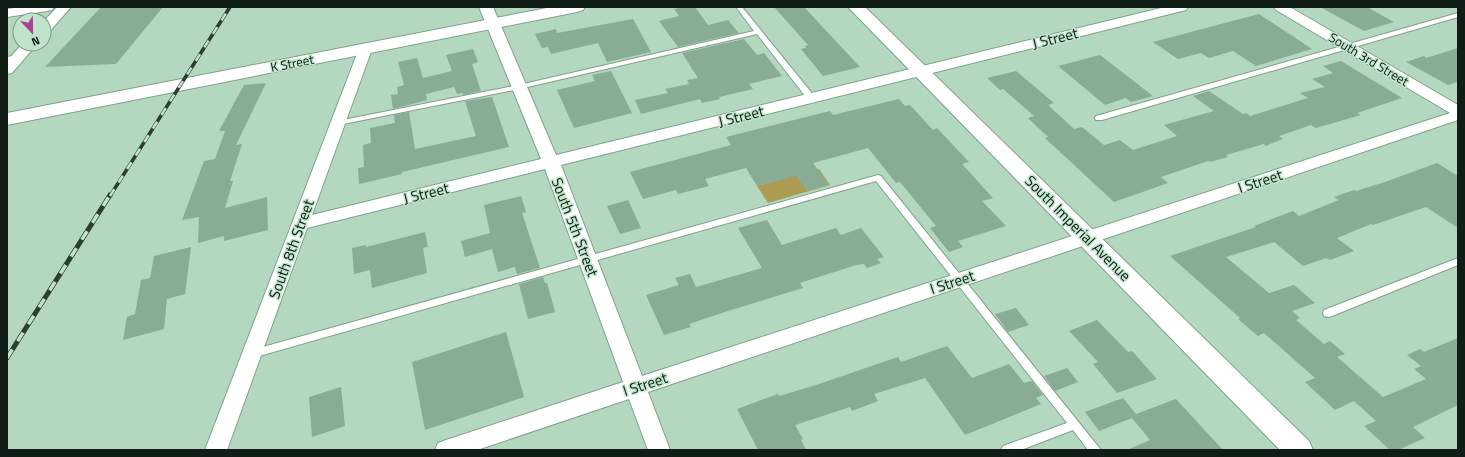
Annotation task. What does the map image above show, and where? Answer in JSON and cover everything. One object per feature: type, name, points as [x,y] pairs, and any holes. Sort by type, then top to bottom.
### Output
[{"type":"main road","name":"K Street","points":[[7,119],[578,7]]},
{"type":"main road","name":"South Imperial Avenue","points":[[856,7],[1299,450]]},
{"type":"street","points":[[7,14],[47,7]]},
{"type":"street","points":[[52,20],[64,7]]},
{"type":"street","name":"South 5th Street","points":[[486,7],[551,162],[659,450]]},
{"type":"street","name":"J Street","points":[[300,224],[1181,7]]},
{"type":"street","name":"South 3rd Street","points":[[1281,7],[1458,111]]},
{"type":"street","name":"South 8th Street","points":[[216,450],[365,49]]},
{"type":"street","points":[[7,70],[13,58]]},
{"type":"street","name":"I Street","points":[[446,450],[1458,115]]},
{"type":"lane","points":[[739,7],[812,99]]},
{"type":"lane","points":[[1099,118],[1458,16]]},
{"type":"lane","points":[[338,123],[519,87],[759,32]]},
{"type":"lane","points":[[252,354],[878,178],[1095,450]]},
{"type":"lane","points":[[1328,312],[1458,261]]},
{"type":"lane","points":[[1007,450],[1074,425]]},
{"type":"shaded area","points":[[819,169],[830,185],[768,203],[757,186]]},
{"type":"building","points":[[101,7],[163,7],[116,64],[45,67]]},
{"type":"building","points":[[695,7],[708,25],[728,20],[739,33],[678,47],[659,21],[679,16],[674,9]]},
{"type":"building","points":[[774,7],[804,7],[860,67],[823,76],[801,49],[806,48],[805,46],[808,45]]},
{"type":"building","points":[[1320,7],[1367,7],[1394,22],[1364,31]]},
{"type":"building","points":[[1259,14],[1312,49],[1256,66],[1233,51],[1209,58],[1201,53],[1178,59],[1153,42]]},
{"type":"building","points":[[633,19],[651,52],[607,62],[598,43],[551,54],[548,47],[542,48],[535,34],[556,29],[557,33]]},
{"type":"building","points":[[744,39],[757,55],[764,53],[782,76],[749,84],[753,89],[719,97],[720,99],[702,103],[700,99],[641,114],[635,100],[668,93],[665,89],[689,84],[687,80],[698,78],[682,53]]},
{"type":"building","points":[[1458,48],[1458,82],[1448,85],[1406,62],[1424,56],[1426,58]]},
{"type":"building","points":[[473,49],[478,62],[472,64],[481,91],[463,95],[463,93],[457,94],[454,87],[426,94],[427,100],[393,109],[391,95],[398,94],[397,87],[404,85],[398,62],[417,58],[423,78],[452,71],[446,55]]},
{"type":"building","points":[[1100,55],[1153,96],[1131,102],[1126,98],[1105,105],[1058,66]]},
{"type":"building","points":[[1341,61],[1402,98],[1357,113],[1361,115],[1316,128],[1311,125],[1279,136],[1283,139],[1265,146],[1264,144],[1226,155],[1228,157],[1210,162],[1208,161],[1161,177],[1168,183],[1114,202],[1045,138],[1048,137],[1028,118],[1034,116],[1003,89],[1000,90],[987,78],[1016,71],[1054,103],[1048,105],[1074,129],[1082,127],[1104,145],[1120,140],[1133,150],[1177,136],[1164,125],[1214,111],[1193,96],[1209,91],[1243,114],[1246,113],[1250,116],[1308,98],[1300,93],[1325,87],[1312,79],[1333,73],[1323,66]]},
{"type":"building","points":[[611,71],[632,113],[574,128],[557,90],[595,81],[592,75]]},
{"type":"building","points":[[266,83],[236,145],[242,144],[230,181],[233,181],[225,208],[267,197],[268,230],[224,241],[224,236],[198,243],[199,217],[182,220],[204,161],[215,159],[225,131],[219,131],[244,85]]},
{"type":"building","points":[[492,97],[509,147],[402,172],[402,174],[359,184],[358,168],[364,167],[363,145],[371,143],[370,128],[395,123],[394,115],[409,112],[415,149],[476,136],[465,101]]},
{"type":"building","points":[[899,99],[905,106],[910,105],[933,130],[937,128],[969,162],[962,164],[993,198],[982,201],[1006,226],[958,241],[963,247],[949,252],[930,228],[936,226],[900,182],[896,183],[868,148],[813,163],[829,185],[807,191],[796,176],[757,186],[746,168],[705,179],[709,186],[678,194],[676,190],[643,199],[630,172],[731,145],[726,137],[830,111],[833,115]]},
{"type":"building","points":[[1437,163],[1458,176],[1458,228],[1426,207],[1373,225],[1371,224],[1337,238],[1354,251],[1330,260],[1326,258],[1303,266],[1274,242],[1226,257],[1269,293],[1294,285],[1315,303],[1292,311],[1300,318],[1296,320],[1324,344],[1330,341],[1345,354],[1337,357],[1383,397],[1426,379],[1414,369],[1421,366],[1407,355],[1420,349],[1424,352],[1458,338],[1458,405],[1413,427],[1425,438],[1398,450],[1390,450],[1364,426],[1376,421],[1354,401],[1335,410],[1305,382],[1315,378],[1264,333],[1258,336],[1238,319],[1240,318],[1170,256],[1256,227],[1254,226],[1293,211],[1299,216],[1339,200],[1334,197],[1385,182]]},
{"type":"building","points":[[521,196],[526,212],[522,213],[540,268],[517,274],[515,267],[498,272],[492,249],[465,257],[461,241],[490,233],[484,205]]},
{"type":"building","points":[[628,200],[641,228],[620,234],[607,206]]},
{"type":"building","points":[[767,220],[782,245],[836,228],[841,235],[861,228],[884,257],[877,259],[881,263],[867,268],[864,264],[856,265],[800,283],[803,288],[689,324],[691,327],[664,335],[646,295],[679,285],[675,278],[690,274],[696,287],[762,268],[738,228]]},
{"type":"building","points":[[425,232],[428,247],[423,248],[427,273],[372,288],[370,270],[354,274],[352,248],[366,245],[366,247]]},
{"type":"building","points":[[191,247],[185,294],[167,299],[164,329],[123,340],[127,317],[135,314],[141,280],[150,278],[154,256]]},
{"type":"building","points":[[543,277],[545,283],[547,283],[555,312],[528,319],[519,284]]},
{"type":"building","points":[[1016,308],[1029,325],[1008,332],[995,314]]},
{"type":"building","points":[[1097,320],[1128,352],[1132,351],[1157,379],[1117,393],[1093,364],[1098,362],[1069,331]]},
{"type":"building","points":[[506,332],[524,397],[425,430],[412,362]]},
{"type":"building","points":[[947,346],[972,378],[1009,364],[1024,383],[1032,381],[1043,395],[1036,398],[1041,404],[965,435],[925,378],[874,394],[878,401],[852,411],[850,407],[795,425],[803,439],[801,440],[806,450],[758,450],[737,409],[778,394],[779,396],[816,385],[898,357],[901,362]]},
{"type":"building","points":[[1067,368],[1078,382],[1055,391],[1044,376]]},
{"type":"building","points":[[341,387],[345,426],[312,437],[309,397]]},
{"type":"building","points":[[1123,398],[1136,414],[1176,399],[1223,450],[1127,450],[1150,440],[1132,418],[1099,431],[1085,412]]},
{"type":"railway","points":[[110,196],[230,7]]},
{"type":"railway","points":[[7,358],[110,195]]}]
